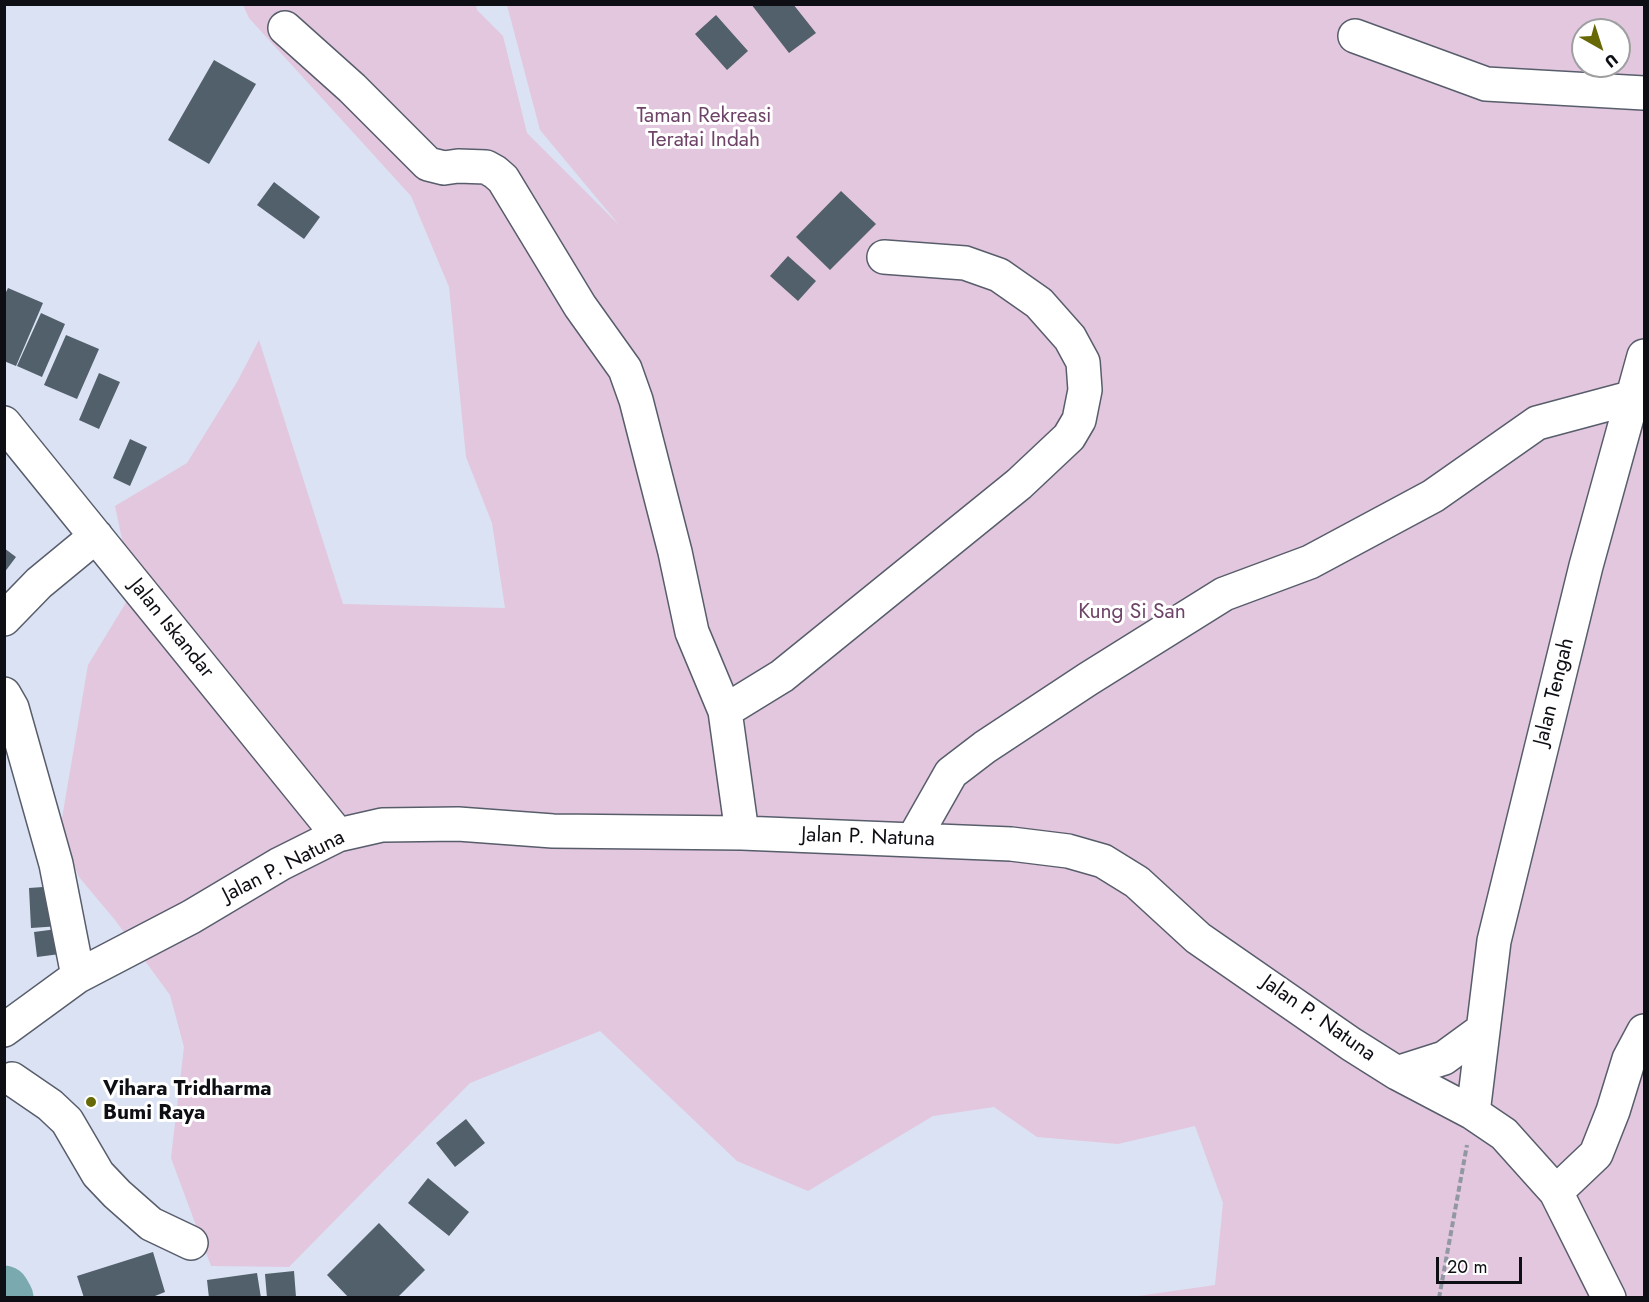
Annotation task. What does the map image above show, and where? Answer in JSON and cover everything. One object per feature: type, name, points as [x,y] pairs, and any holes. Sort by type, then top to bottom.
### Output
[{"type":"street","points":[[285,28],[352,88],[429,164],[444,168],[486,167],[503,179],[580,306],[625,369],[636,400],[675,552],[692,632],[725,711],[742,833]]},
{"type":"street","points":[[1355,36],[1486,84],[1644,93]]},
{"type":"street","points":[[725,711],[782,676],[1019,484],[1069,437],[1079,420],[1085,390],[1083,362],[1070,338],[1039,303],[999,275],[964,263],[884,257]]},
{"type":"street","name":"Jalan Tengah","points":[[1473,1113],[1481,1031],[1494,942],[1586,566],[1644,356]]},
{"type":"street","points":[[913,840],[951,773],[985,747],[1078,685],[1224,594],[1310,562],[1433,496],[1537,423],[1634,397]]},
{"type":"street","name":"Jalan Iskandar","points":[[4,423],[338,835]]},
{"type":"street","points":[[4,619],[39,583],[96,536]]},
{"type":"street","points":[[4,694],[12,708],[56,864],[78,976]]},
{"type":"street","name":"Jalan P. Natuna","points":[[10,1016],[78,976],[191,917],[280,864],[338,835],[382,825],[458,824],[554,831],[742,833],[1011,844],[1068,851],[1103,861],[1137,882],[1198,938],[1397,1073],[1473,1113],[1504,1134],[1556,1192],[1609,1298]]},
{"type":"street","points":[[1397,1073],[1444,1058],[1481,1031]]},
{"type":"street","points":[[1556,1192],[1596,1154],[1614,1111],[1629,1059],[1644,1031]]},
{"type":"street","points":[[12,1079],[50,1105],[67,1121],[98,1174],[117,1194],[152,1224],[191,1243]]},
{"type":"path","points":[[1439,1298],[1473,1113]]},
{"type":"green space","name":"Kung Si San","points":[[243,5],[476,5],[477,10],[503,36],[527,133],[620,226],[540,130],[507,5],[1644,5],[1644,1297],[1131,1297],[1215,1285],[1223,1203],[1195,1126],[1118,1144],[1037,1137],[994,1107],[933,1116],[808,1191],[737,1161],[600,1031],[470,1083],[289,1267],[211,1266],[171,1158],[184,1047],[170,995],[115,920],[79,877],[60,830],[88,665],[133,591],[115,506],[187,463],[237,382],[259,340],[343,604],[505,608],[492,523],[466,457],[449,287],[411,196],[249,18]]},
{"type":"building","points":[[751,4],[793,4],[816,33],[789,53]]},
{"type":"building","points":[[716,15],[748,51],[727,70],[695,34]]},
{"type":"building","points":[[214,60],[256,84],[209,164],[168,140]]},
{"type":"building","points":[[274,182],[320,217],[304,239],[257,205]]},
{"type":"building","points":[[841,191],[876,224],[830,270],[796,237]]},
{"type":"building","points":[[788,256],[816,281],[798,301],[770,276]]},
{"type":"building","points":[[8,288],[43,303],[16,366],[4,361],[4,296]]},
{"type":"building","points":[[41,313],[65,324],[42,377],[17,366]]},
{"type":"building","points":[[66,335],[99,349],[77,399],[44,385]]},
{"type":"building","points":[[99,373],[120,382],[99,429],[79,420]]},
{"type":"building","points":[[130,439],[147,447],[130,486],[113,478]]},
{"type":"building","points":[[4,548],[16,557],[4,573]]},
{"type":"building","points":[[57,886],[60,926],[31,928],[29,888]]},
{"type":"building","points":[[57,929],[60,954],[37,957],[34,932]]},
{"type":"building","points":[[466,1119],[485,1143],[455,1167],[436,1143]]},
{"type":"building","points":[[428,1178],[469,1212],[449,1236],[408,1203]]},
{"type":"building","points":[[379,1223],[425,1270],[397,1298],[349,1298],[327,1275]]},
{"type":"building","points":[[153,1252],[165,1292],[150,1298],[84,1298],[77,1276]]},
{"type":"building","points":[[294,1271],[296,1297],[267,1298],[265,1274]]},
{"type":"building","points":[[257,1273],[261,1298],[209,1298],[207,1280]]},
{"type":"waterway","points":[[4,1291],[8,1298]]},
{"type":"place","name":"Vihara Tridharma Bumi Raya","points":[[91,1102]]},
{"type":"park label","name":"Taman Rekreasi Teratai Indah","points":[[704,129]]}]
